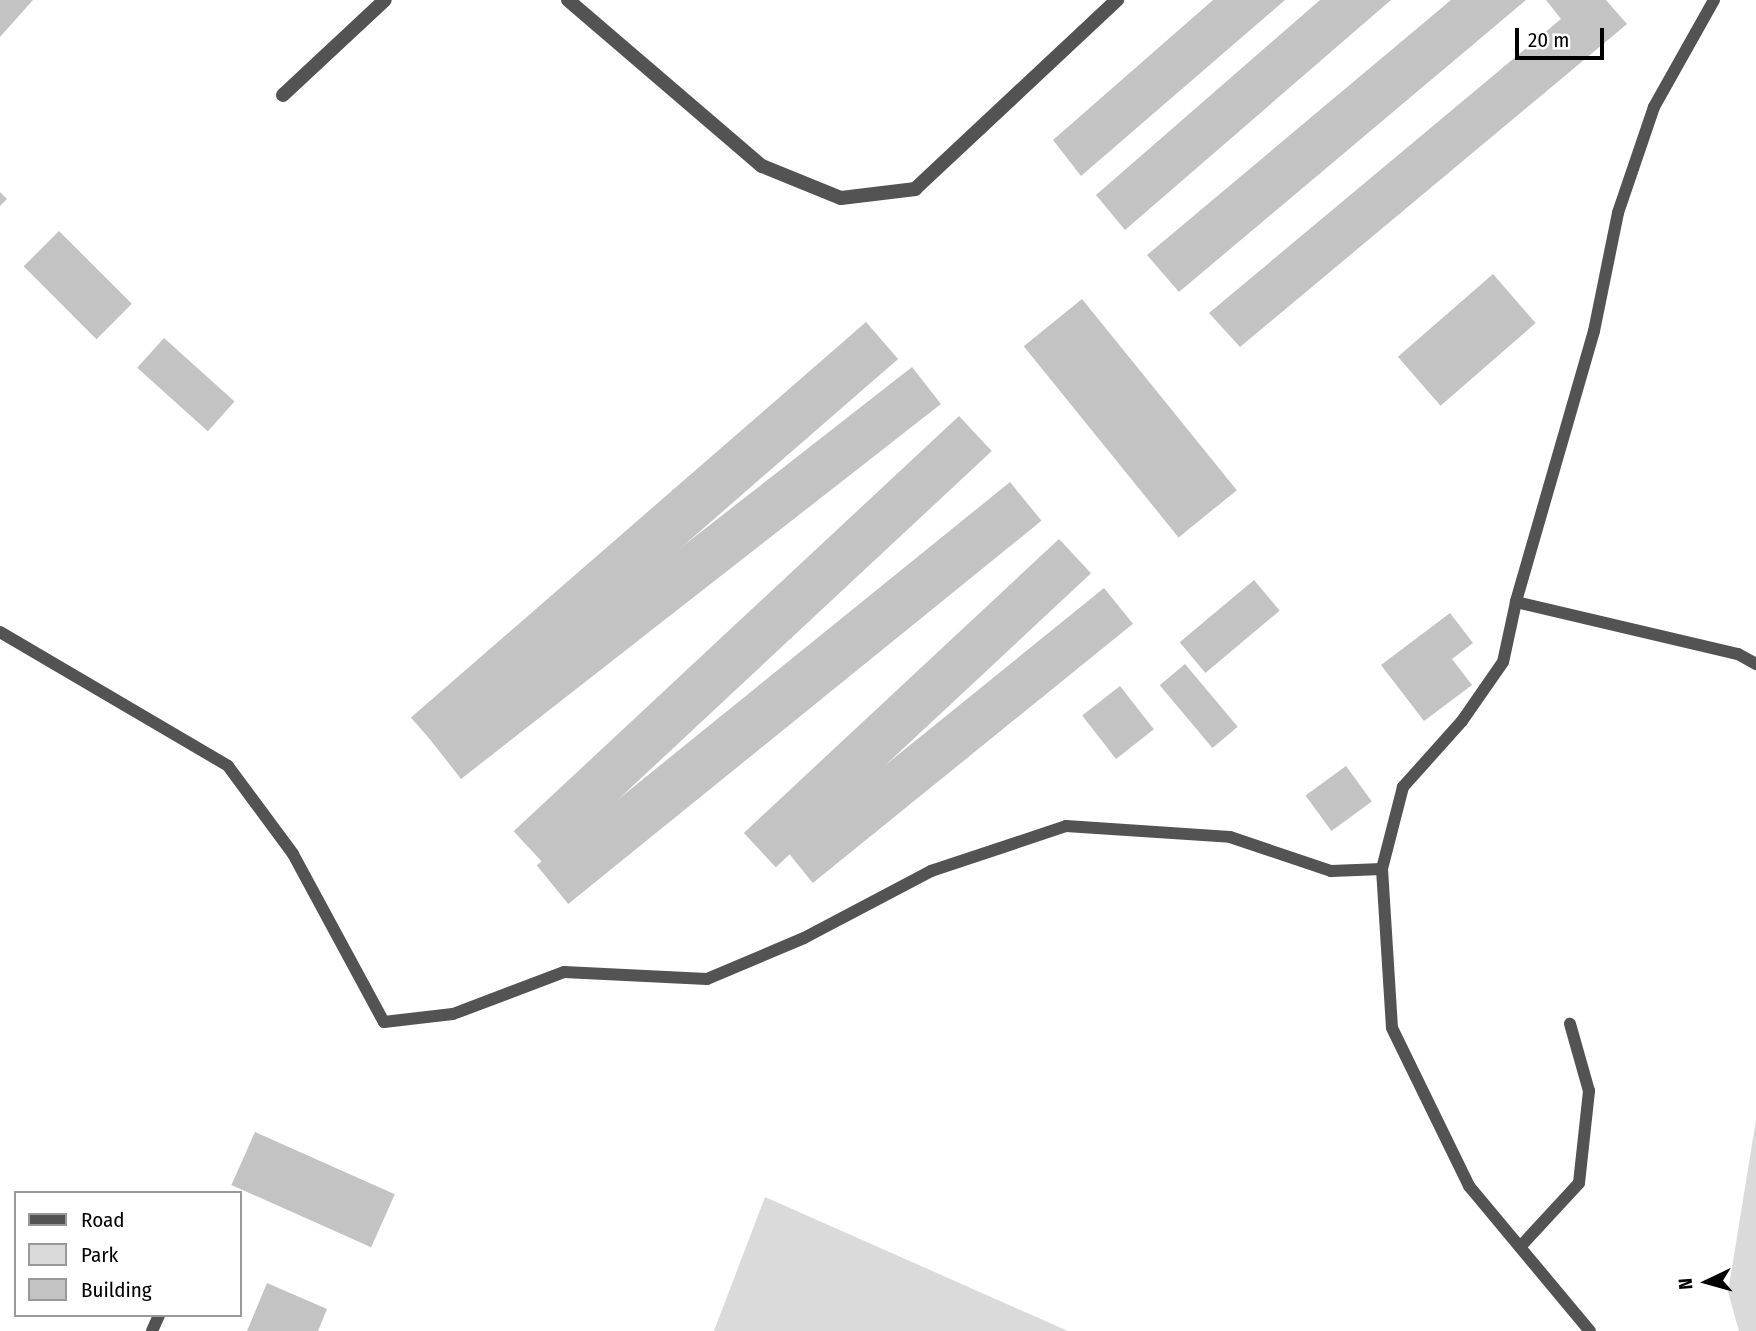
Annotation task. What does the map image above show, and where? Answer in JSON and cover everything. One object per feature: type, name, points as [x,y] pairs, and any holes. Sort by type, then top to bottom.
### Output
[{"type":"street","points":[[283,95],[385,0]]},
{"type":"street","points":[[568,0],[762,166],[841,198],[915,189],[1117,0]]},
{"type":"lane","points":[[1590,1331],[1469,1186],[1392,1028],[1382,869],[1403,787],[1462,721],[1503,662],[1517,602],[1594,331],[1618,213],[1654,107],[1714,0]]},
{"type":"lane","points":[[1517,602],[1738,654],[1756,664]]},
{"type":"lane","points":[[0,632],[228,766],[293,854],[384,1022],[453,1014],[564,972],[707,979],[804,938],[931,872],[1066,826],[1230,837],[1331,872],[1382,869]]},
{"type":"lane","points":[[1520,1247],[1579,1183],[1589,1091],[1570,1024]]},
{"type":"green space","points":[[1756,1120],[1756,1331],[1739,1331],[1728,1292]]},
{"type":"green space","points":[[765,1197],[1068,1331],[714,1331]]},
{"type":"building","points":[[0,0],[33,0],[0,37]]},
{"type":"building","points":[[1213,0],[1285,0],[1081,176],[1053,140]]},
{"type":"building","points":[[1320,0],[1391,0],[1125,230],[1096,195]]},
{"type":"building","points":[[1451,0],[1526,0],[1179,292],[1147,255]]},
{"type":"building","points":[[1546,0],[1606,0],[1627,24],[1240,347],[1209,313],[1561,19]]},
{"type":"building","points":[[0,192],[7,199],[0,206]]},
{"type":"building","points":[[59,231],[132,304],[96,339],[24,266]]},
{"type":"building","points":[[1493,274],[1536,323],[1441,406],[1398,357]]},
{"type":"building","points":[[1082,299],[1237,490],[1179,537],[1024,346]]},
{"type":"building","points":[[866,322],[898,359],[443,755],[411,718]]},
{"type":"building","points":[[164,338],[235,402],[208,431],[137,368]]},
{"type":"building","points":[[912,367],[941,404],[461,779],[432,742]]},
{"type":"building","points":[[959,416],[992,451],[546,866],[514,831]]},
{"type":"building","points":[[1010,482],[1041,521],[568,904],[537,865]]},
{"type":"building","points":[[1059,539],[1091,573],[776,867],[744,833]]},
{"type":"building","points":[[1254,580],[1280,611],[1205,673],[1180,642]]},
{"type":"building","points":[[1104,588],[1133,624],[813,883],[784,847]]},
{"type":"building","points":[[1450,613],[1473,643],[1452,659],[1472,685],[1424,721],[1381,665]]},
{"type":"building","points":[[1185,664],[1238,727],[1212,748],[1160,685]]},
{"type":"building","points":[[1120,686],[1154,729],[1116,759],[1082,716]]},
{"type":"building","points":[[1346,766],[1372,802],[1331,831],[1306,795]]},
{"type":"building","points":[[255,1132],[395,1194],[371,1247],[231,1185]]},
{"type":"building","points":[[267,1283],[327,1309],[318,1331],[247,1331]]}]
